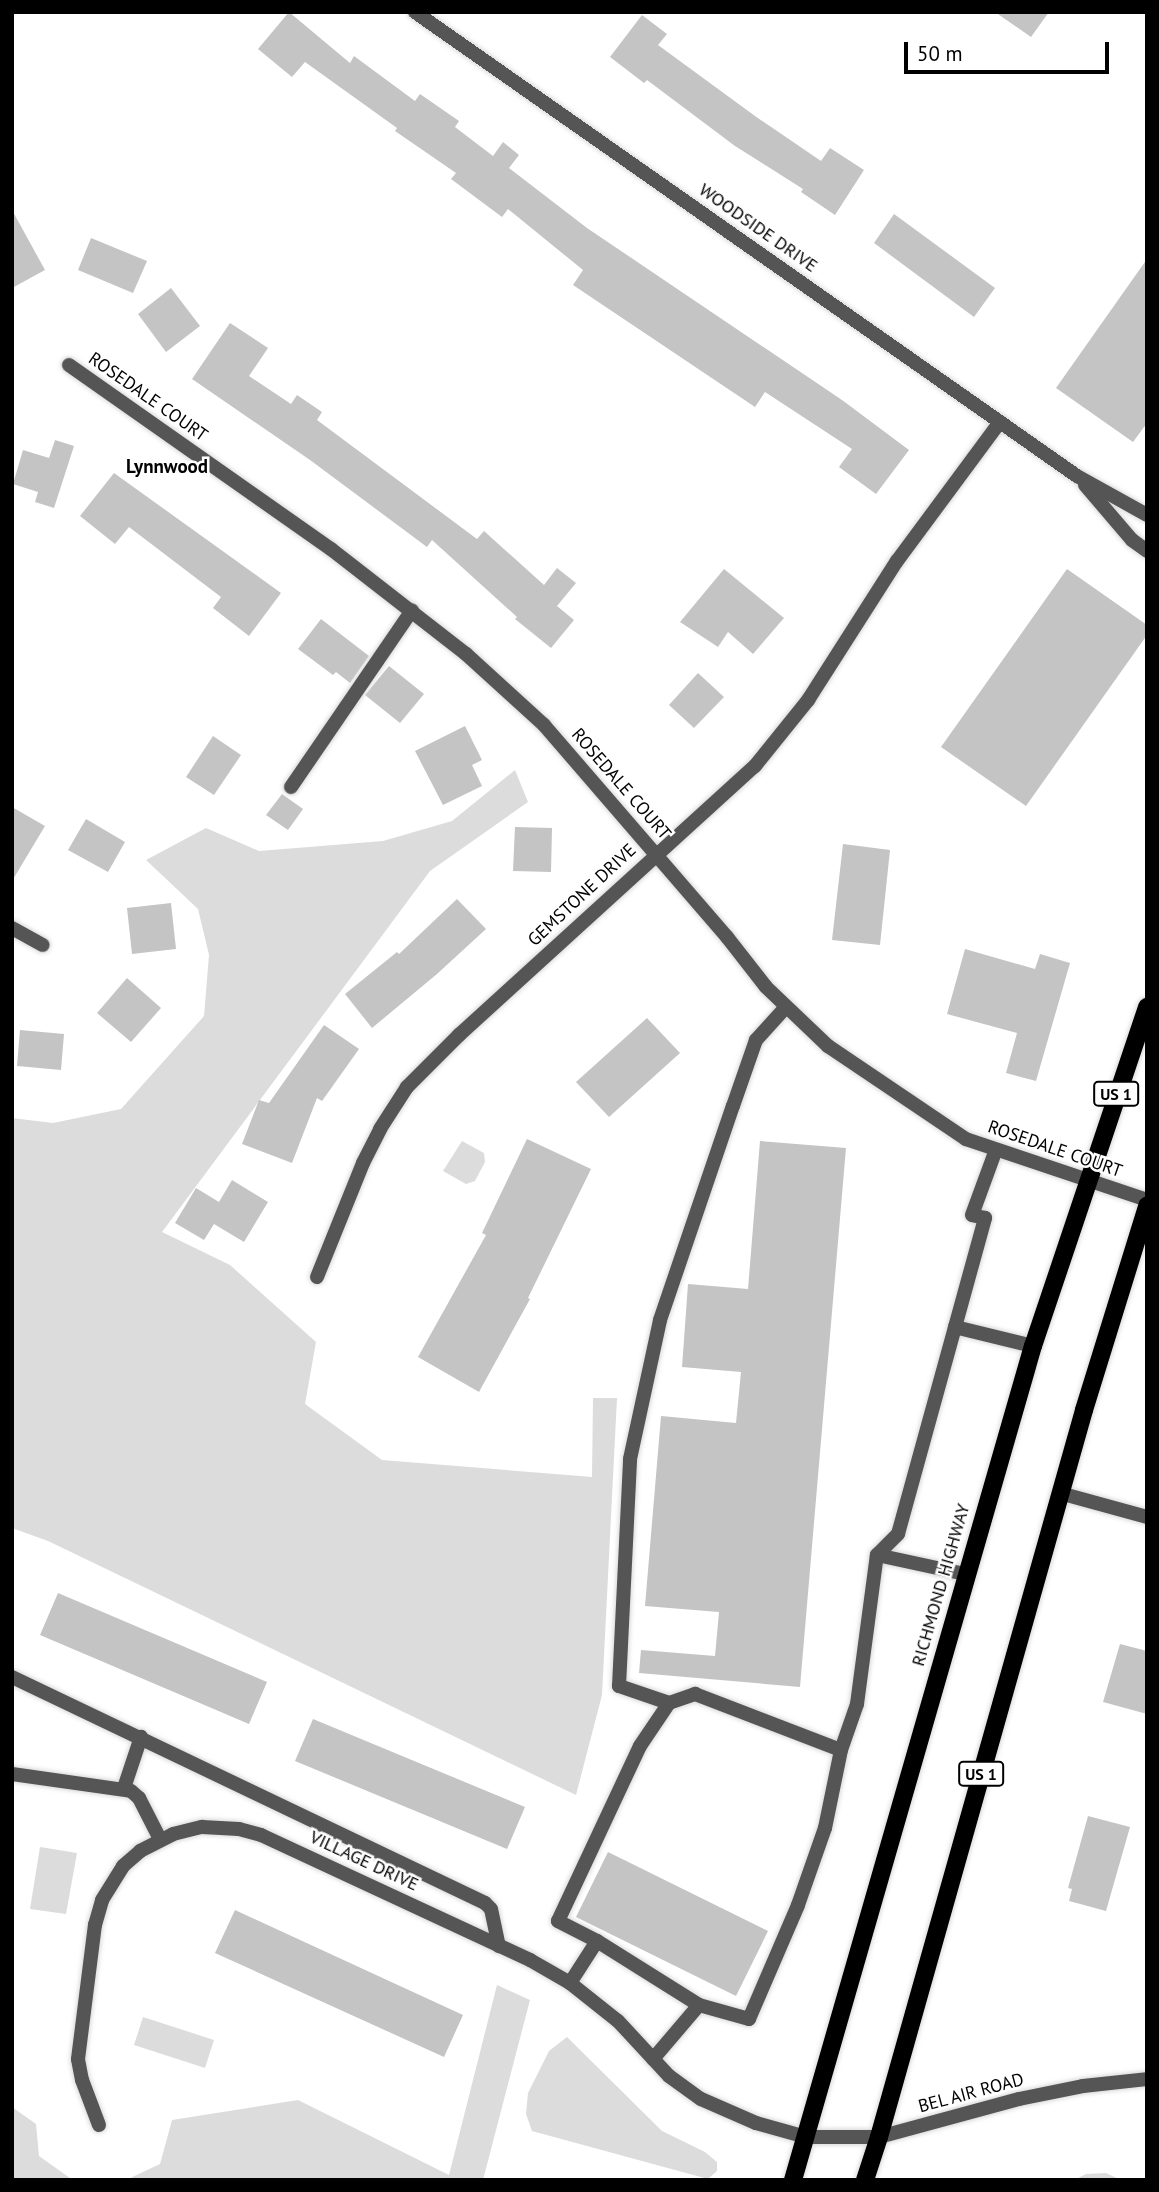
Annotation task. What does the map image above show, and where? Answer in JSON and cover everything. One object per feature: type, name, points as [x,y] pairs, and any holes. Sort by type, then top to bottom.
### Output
[{"type":"main road","name":"RICHMOND HIGHWAY","points":[[793,2180],[965,1574],[1033,1346],[1147,1007]]},
{"type":"main road","name":"US 1","points":[[865,2180],[1060,1493],[1147,1206]]},
{"type":"street","name":"WOODSIDE DRIVE","points":[[415,12],[1077,476],[1147,515]]},
{"type":"street","name":"ROSEDALE COURT","points":[[69,365],[412,610],[544,725],[656,853],[785,1008],[828,1046],[955,1133],[995,1152],[1147,1200]]},
{"type":"street","name":"GEMSTONE DRIVE","points":[[317,1277],[363,1163],[380,1129],[407,1087],[656,853],[731,790],[782,733],[808,700],[897,561],[1000,422]]},
{"type":"street","name":"WOODSIDE DRIVE","points":[[1077,476],[1132,540],[1147,551]]},
{"type":"street","points":[[291,787],[412,610]]},
{"type":"street","points":[[12,928],[43,945]]},
{"type":"street","points":[[669,1703],[619,1686],[630,1459],[663,1311],[737,1093],[757,1040],[785,1008]]},
{"type":"street","points":[[841,1750],[695,1694],[669,1703],[640,1746],[558,1921],[597,1941],[699,2005],[749,2019],[798,1905],[825,1828],[841,1750],[857,1704],[877,1555],[898,1534],[985,1218],[972,1215],[995,1152]]},
{"type":"street","points":[[955,1327],[1033,1346]]},
{"type":"street","points":[[1060,1493],[1147,1517]]},
{"type":"street","points":[[877,1555],[965,1574]]},
{"type":"street","points":[[12,1676],[485,1903],[491,1909],[499,1945]]},
{"type":"street","points":[[124,1788],[141,1738]]},
{"type":"street","points":[[12,1774],[124,1788],[139,1798],[160,1839]]},
{"type":"street","name":"VILLAGE DRIVE","points":[[99,2125],[82,2080],[78,2059],[95,1926],[102,1900],[122,1866],[160,1839],[202,1828],[239,1829],[261,1835],[499,1945],[570,1983],[618,2021],[653,2059],[701,2099],[757,2123],[806,2137]]},
{"type":"street","points":[[570,1983],[597,1941]]},
{"type":"street","points":[[653,2059],[699,2005]]},
{"type":"street","points":[[1146,2079],[1147,2090]]},
{"type":"street","name":"BEL AIR ROAD","points":[[806,2137],[879,2137],[1019,2099],[1083,2086],[1146,2079]]},
{"type":"shaded area","points":[[515,770],[528,802],[430,871],[162,1232],[230,1265],[316,1342],[305,1404],[382,1460],[592,1477],[593,1398],[617,1398],[602,1695],[576,1795],[48,1541],[12,1528],[12,1118],[53,1123],[121,1109],[204,1016],[209,955],[198,909],[146,860],[206,828],[259,851],[383,841],[452,821]]},
{"type":"shaded area","points":[[462,1141],[484,1153],[485,1162],[475,1181],[466,1184],[443,1171]]},
{"type":"shaded area","points":[[40,1847],[77,1853],[66,1914],[30,1909]]},
{"type":"shaded area","points":[[497,1985],[530,2000],[483,2180],[126,2180],[160,2164],[172,2120],[298,2100],[449,2175]]},
{"type":"shaded area","points":[[143,2017],[214,2040],[205,2068],[134,2045]]},
{"type":"shaded area","points":[[567,2037],[662,2131],[705,2152],[717,2162],[717,2171],[708,2179],[532,2131],[526,2114],[528,2093],[549,2051]]},
{"type":"shaded area","points":[[12,2107],[36,2124],[39,2156],[70,2178],[79,2180],[12,2180]]},
{"type":"shaded area","points":[[1106,2173],[1121,2180],[1074,2180],[1086,2174]]},
{"type":"building","points":[[289,12],[350,63],[354,56],[415,101],[420,94],[459,121],[455,127],[493,156],[503,142],[519,155],[509,168],[587,228],[842,400],[909,450],[876,494],[839,467],[852,449],[765,392],[755,407],[573,285],[583,270],[508,209],[502,217],[451,179],[456,173],[395,131],[397,128],[305,62],[292,77],[258,49]]},
{"type":"building","points":[[995,12],[1049,12],[1031,37]]},
{"type":"building","points":[[642,15],[667,34],[658,45],[755,116],[821,161],[830,148],[864,170],[835,215],[801,192],[803,189],[735,146],[647,80],[644,83],[610,57]]},
{"type":"building","points":[[12,210],[45,270],[12,288]]},
{"type":"building","points":[[894,214],[995,288],[974,317],[874,243]]},
{"type":"building","points":[[91,238],[147,261],[133,293],[78,270]]},
{"type":"building","points":[[1147,259],[1147,423],[1133,442],[1056,388]]},
{"type":"building","points":[[171,288],[200,326],[166,352],[138,314]]},
{"type":"building","points":[[230,323],[268,348],[249,376],[291,404],[297,395],[322,412],[317,420],[477,539],[484,531],[544,585],[557,568],[576,583],[557,606],[574,620],[551,648],[515,619],[517,617],[432,540],[427,547],[310,460],[192,379]]},
{"type":"building","points":[[55,440],[74,446],[54,508],[35,502],[38,492],[13,484],[23,450],[49,458]]},
{"type":"building","points":[[114,473],[281,593],[249,636],[213,608],[221,597],[129,527],[115,544],[80,516]]},
{"type":"building","points":[[724,569],[784,618],[753,654],[728,632],[718,647],[680,622]]},
{"type":"building","points":[[1067,569],[1147,625],[1147,635],[1026,806],[941,747]]},
{"type":"building","points":[[321,619],[369,656],[350,683],[336,672],[333,675],[298,649]]},
{"type":"building","points":[[389,666],[424,694],[400,723],[365,695]]},
{"type":"building","points":[[698,673],[724,697],[694,728],[669,705]]},
{"type":"building","points":[[465,726],[482,760],[472,765],[482,786],[443,805],[415,751]]},
{"type":"building","points":[[213,736],[241,755],[214,795],[186,777]]},
{"type":"building","points":[[282,794],[303,809],[288,830],[266,815]]},
{"type":"building","points":[[12,807],[45,826],[12,881]]},
{"type":"building","points":[[86,819],[125,842],[108,872],[68,850]]},
{"type":"building","points":[[515,827],[552,828],[551,872],[513,871]]},
{"type":"building","points":[[843,844],[890,850],[880,945],[832,940]]},
{"type":"building","points":[[457,899],[486,929],[372,1028],[345,994],[397,952],[399,954]]},
{"type":"building","points":[[171,903],[176,949],[132,954],[127,908]]},
{"type":"building","points":[[965,949],[1035,969],[1040,954],[1070,963],[1036,1081],[1006,1073],[1017,1033],[947,1014]]},
{"type":"building","points":[[127,978],[161,1008],[131,1042],[97,1013]]},
{"type":"building","points":[[647,1018],[680,1053],[609,1117],[576,1082]]},
{"type":"building","points":[[324,1025],[359,1049],[322,1101],[317,1098],[292,1163],[242,1144],[259,1100],[269,1103]]},
{"type":"building","points":[[20,1030],[64,1034],[61,1070],[17,1066]]},
{"type":"building","points":[[527,1139],[591,1169],[528,1298],[530,1299],[479,1392],[418,1357],[486,1235],[482,1233]]},
{"type":"building","points":[[760,1141],[846,1148],[800,1687],[639,1673],[641,1650],[715,1656],[719,1612],[645,1606],[661,1416],[736,1423],[741,1372],[682,1367],[688,1284],[748,1289]]},
{"type":"building","points":[[232,1180],[268,1202],[244,1242],[214,1224],[204,1240],[175,1223],[196,1188],[219,1202]]},
{"type":"building","points":[[58,1593],[267,1682],[249,1724],[40,1635]]},
{"type":"building","points":[[1120,1644],[1147,1651],[1147,1714],[1103,1702]]},
{"type":"building","points":[[313,1719],[525,1807],[507,1849],[295,1761]]},
{"type":"building","points":[[1088,1816],[1130,1827],[1106,1911],[1069,1901],[1072,1889],[1068,1888]]},
{"type":"building","points":[[608,1852],[768,1931],[736,1996],[576,1917]]},
{"type":"building","points":[[235,1910],[463,2015],[444,2057],[215,1953]]},
{"type":"district","name":"Lynnwood","points":[[167,467]]}]
